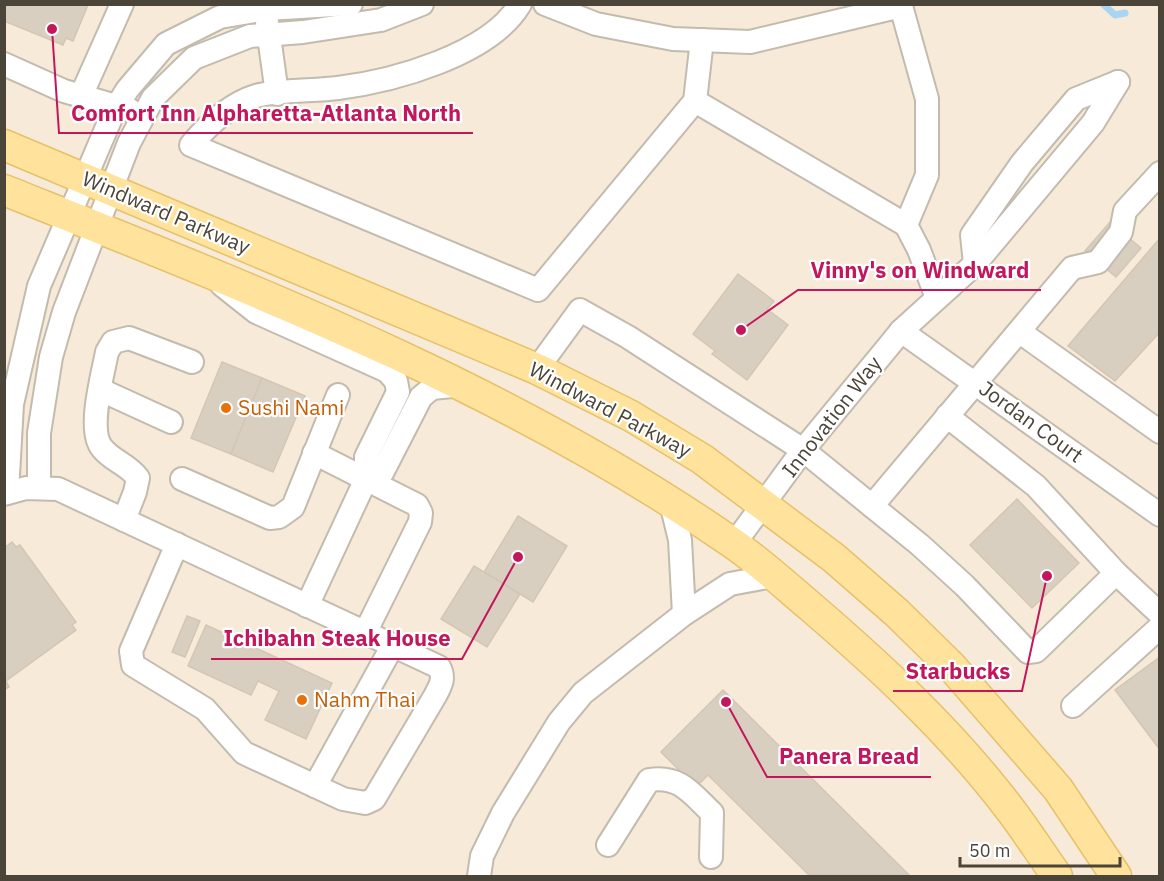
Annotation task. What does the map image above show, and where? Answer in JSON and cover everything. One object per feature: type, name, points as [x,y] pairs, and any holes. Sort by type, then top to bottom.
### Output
[{"type":"main road","name":"Windward Parkway","points":[[4,145],[537,369],[631,416],[702,459],[834,558],[897,613],[952,668],[1058,789],[1116,876]]},
{"type":"main road","name":"Windward Parkway","points":[[4,190],[357,336],[462,385],[542,426],[671,502],[734,544],[866,654],[950,737],[1010,808],[1057,876]]},
{"type":"lane","points":[[81,96],[122,4]]},
{"type":"lane","points":[[39,488],[39,433],[51,357],[64,312],[97,227],[98,184],[117,105],[166,44],[219,16],[266,7],[351,4]]},
{"type":"lane","points":[[177,544],[130,651],[133,665],[205,709],[244,753],[343,799],[365,804],[374,799],[435,696],[443,674],[439,667],[307,606],[177,544],[58,489],[27,488],[6,493],[12,404],[23,346],[39,286],[69,215],[98,184],[153,98],[194,58],[250,36],[381,20],[422,4]]},
{"type":"lane","points":[[520,4],[490,34],[451,59],[398,77],[339,88],[256,96],[212,121],[191,145],[538,290],[695,101],[702,40]]},
{"type":"lane","points":[[545,4],[596,24],[673,39],[750,42],[901,6],[927,99],[927,175],[906,225]]},
{"type":"lane","points":[[266,7],[277,94]]},
{"type":"lane","points":[[4,64],[64,91],[117,105],[143,116]]},
{"type":"lane","name":"Innovation Way","points":[[734,544],[765,505],[803,450],[902,331],[975,264],[1093,123],[1118,82],[1076,99],[1022,163],[972,235],[975,264]]},
{"type":"lane","points":[[695,101],[906,225],[920,250],[937,298]]},
{"type":"lane","points":[[872,506],[1072,268],[1098,262],[1121,231],[1125,210],[1160,173]]},
{"type":"lane","points":[[203,271],[256,312],[387,371],[396,381],[398,392],[366,457],[366,479],[307,606]]},
{"type":"lane","points":[[537,369],[580,310],[628,337],[803,450],[964,586],[1028,652],[1036,651],[1116,573]]},
{"type":"lane","name":"Jordan Court","points":[[902,331],[1160,515]]},
{"type":"lane","points":[[1020,332],[1160,432]]},
{"type":"lane","points":[[124,520],[138,478],[130,467],[100,447],[95,430],[108,352],[113,342],[129,338],[192,362]]},
{"type":"lane","points":[[366,479],[382,473],[421,397],[432,388],[462,385]]},
{"type":"lane","points":[[100,390],[171,422]]},
{"type":"lane","points":[[182,479],[270,518],[279,517],[292,507],[338,395]]},
{"type":"lane","points":[[947,416],[1036,486],[1116,573],[1160,614]]},
{"type":"lane","points":[[314,453],[417,504],[421,513],[420,522],[365,633]]},
{"type":"lane","points":[[671,502],[680,540],[684,615]]},
{"type":"lane","points":[[479,876],[482,856],[503,813],[559,722],[583,693],[684,615],[730,584],[773,576]]},
{"type":"lane","points":[[1073,706],[1160,627]]},
{"type":"lane","points":[[315,786],[393,645]]},
{"type":"lane","points":[[608,845],[649,780],[664,777],[679,782],[712,813],[711,857]]},
{"type":"shaded area","points":[[5,5],[1159,5],[1159,876],[5,876]]},
{"type":"building","points":[[4,4],[88,5],[73,41],[66,38],[63,45],[4,21]]},
{"type":"building","points":[[1110,222],[1141,248],[1116,277],[1085,251]]},
{"type":"building","points":[[1160,238],[1160,332],[1115,381],[1068,346]]},
{"type":"building","points":[[738,274],[774,301],[767,309],[788,325],[747,380],[712,354],[715,351],[693,334]]},
{"type":"building","name":"Sushi Nami","points":[[222,362],[262,378],[231,454],[191,438]]},
{"type":"building","points":[[262,378],[305,396],[273,472],[231,454]]},
{"type":"building","points":[[1017,499],[1079,563],[1032,608],[970,545]]},
{"type":"building","points":[[518,516],[567,546],[533,602],[484,572]]},
{"type":"building","points":[[12,542],[16,547],[20,545],[76,622],[72,625],[76,630],[6,681],[9,687],[4,690],[4,548]]},
{"type":"building","points":[[474,566],[520,594],[487,647],[441,619]]},
{"type":"building","points":[[187,616],[200,621],[185,657],[172,652]]},
{"type":"building","points":[[206,625],[332,683],[306,739],[265,720],[279,691],[258,681],[251,695],[188,666]]},
{"type":"building","points":[[1160,657],[1160,750],[1115,690]]},
{"type":"building","points":[[723,690],[909,875],[809,875],[708,775],[696,787],[661,752]]},
{"type":"waterway","points":[[1103,4],[1115,15],[1125,13]]},
{"type":"place","name":"Comfort Inn Alpharetta-Atlanta North","points":[[52,29]]},
{"type":"place","name":"Vinny's on Windward","points":[[741,330]]},
{"type":"place","name":"Sushi Nami","points":[[226,408]]},
{"type":"place","name":"Ichibahn Steak House","points":[[518,557]]},
{"type":"place","name":"Starbucks","points":[[1047,576]]},
{"type":"place","name":"Nahm Thai","points":[[302,700]]},
{"type":"place","name":"Panera Bread","points":[[726,702]]}]
